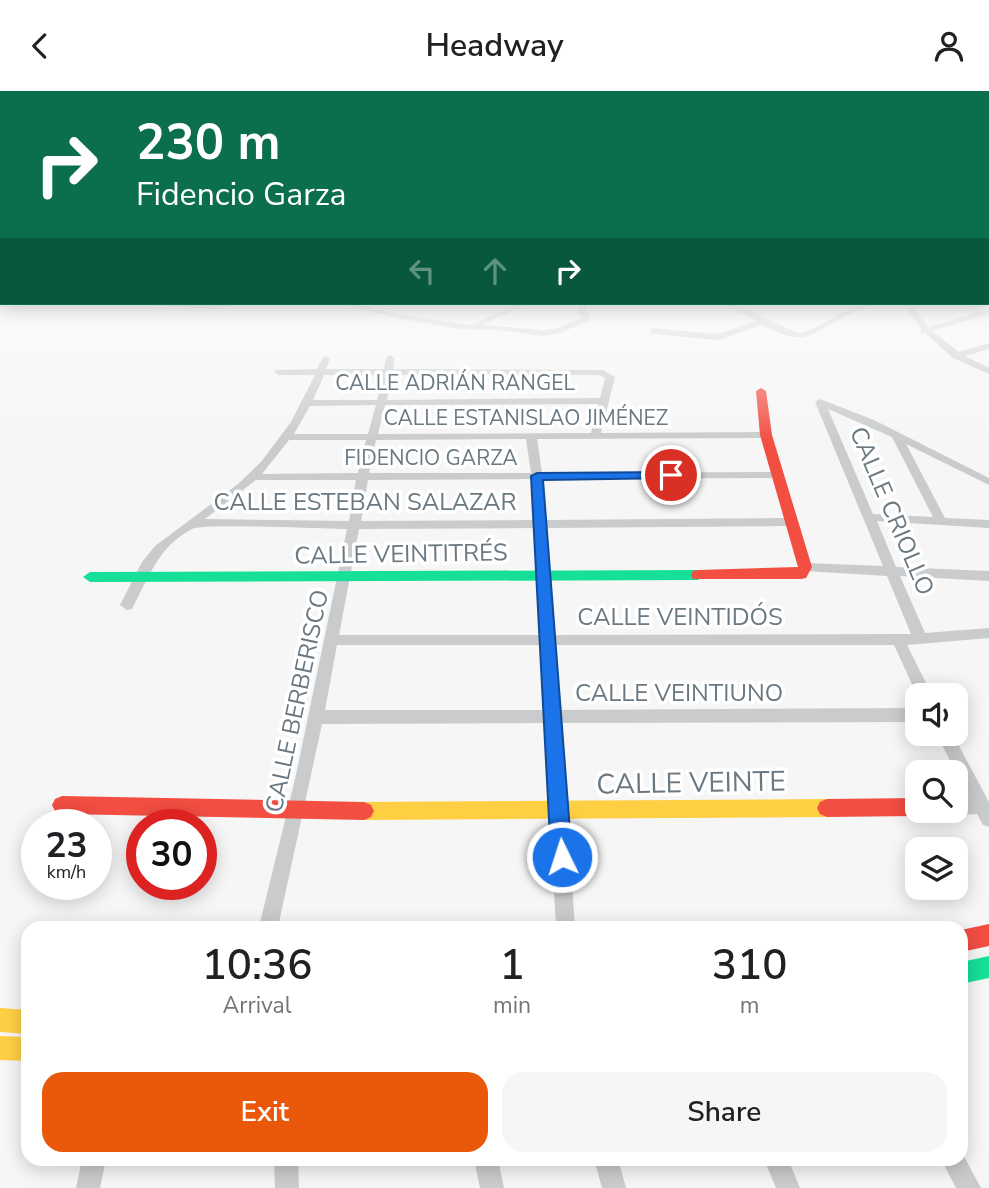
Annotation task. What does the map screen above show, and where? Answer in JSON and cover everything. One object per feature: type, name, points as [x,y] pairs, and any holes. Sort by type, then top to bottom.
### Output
[{"type":"street","points":[[938,341],[956,356],[989,371]]},
{"type":"street","points":[[956,356],[989,346]]},
{"type":"street","points":[[127,604],[148,562],[159,549],[253,477],[286,437],[306,403],[326,359]]},
{"type":"street","points":[[279,372],[389,365],[595,372],[610,377],[595,436]]},
{"type":"street","name":"CALLE BERBERISCO","points":[[270,921],[298,812],[371,438],[389,365]]},
{"type":"street","points":[[761,391],[766,435],[801,571]]},
{"type":"street","name":"CALLE ADRIÁN RANGEL","points":[[306,403],[604,401]]},
{"type":"street","name":"CALLE CRIOLLO","points":[[896,435],[853,414],[821,403],[889,570],[920,638]]},
{"type":"street","name":"CALLE ESTANISLAO JIMÉNEZ","points":[[286,437],[766,435]]},
{"type":"street","points":[[896,435],[989,481]]},
{"type":"street","points":[[896,435],[941,521]]},
{"type":"street","points":[[531,436],[537,476],[566,921]]},
{"type":"street","name":"FIDENCIO GARZA","points":[[253,477],[778,475]]},
{"type":"street","points":[[867,517],[989,524]]},
{"type":"street","name":"CALLE ESTEBAN SALAZAR","points":[[191,523],[354,525],[790,522]]},
{"type":"street","name":"CALLE VEINTITRÉS","points":[[90,577],[345,578],[889,570],[989,576]]},
{"type":"street","name":"CALLE VEINTIDÓS","points":[[330,641],[898,640],[989,633]]},
{"type":"street","points":[[898,640],[919,683]]},
{"type":"street","name":"CALLE VEINTIUNO","points":[[316,717],[905,715]]},
{"type":"street","points":[[951,746],[985,813]]},
{"type":"street","name":"CALLE VEINTE","points":[[62,805],[298,812],[905,807]]},
{"type":"street","points":[[968,940],[987,939]]},
{"type":"street","points":[[968,972],[989,968]]},
{"type":"street","points":[[0,1020],[21,1021]]},
{"type":"street","points":[[0,1048],[21,1049]]},
{"type":"street","points":[[89,1188],[93,1166]]},
{"type":"street","points":[[286,1166],[287,1188]]},
{"type":"street","points":[[487,1166],[492,1188]]},
{"type":"street","points":[[608,1166],[614,1188]]},
{"type":"street","points":[[779,1166],[788,1188]]},
{"type":"street","points":[[957,1166],[970,1188]]},
{"type":"traffic: fast","points":[[90,577],[698,575]]},
{"type":"traffic: fast","points":[[968,972],[989,967]]},
{"type":"traffic: slow","points":[[364,811],[827,808]]},
{"type":"traffic: slow","points":[[0,1020],[21,1022]]},
{"type":"traffic: slow","points":[[0,1048],[21,1049]]},
{"type":"traffic: jam","points":[[698,575],[801,574],[805,567],[766,435],[761,391]]},
{"type":"traffic: jam","points":[[62,805],[364,811]]},
{"type":"traffic: jam","points":[[827,808],[905,807]]},
{"type":"traffic: jam","points":[[968,940],[989,935]]},
{"type":"route","points":[[562,857],[537,476],[671,475]]}]
